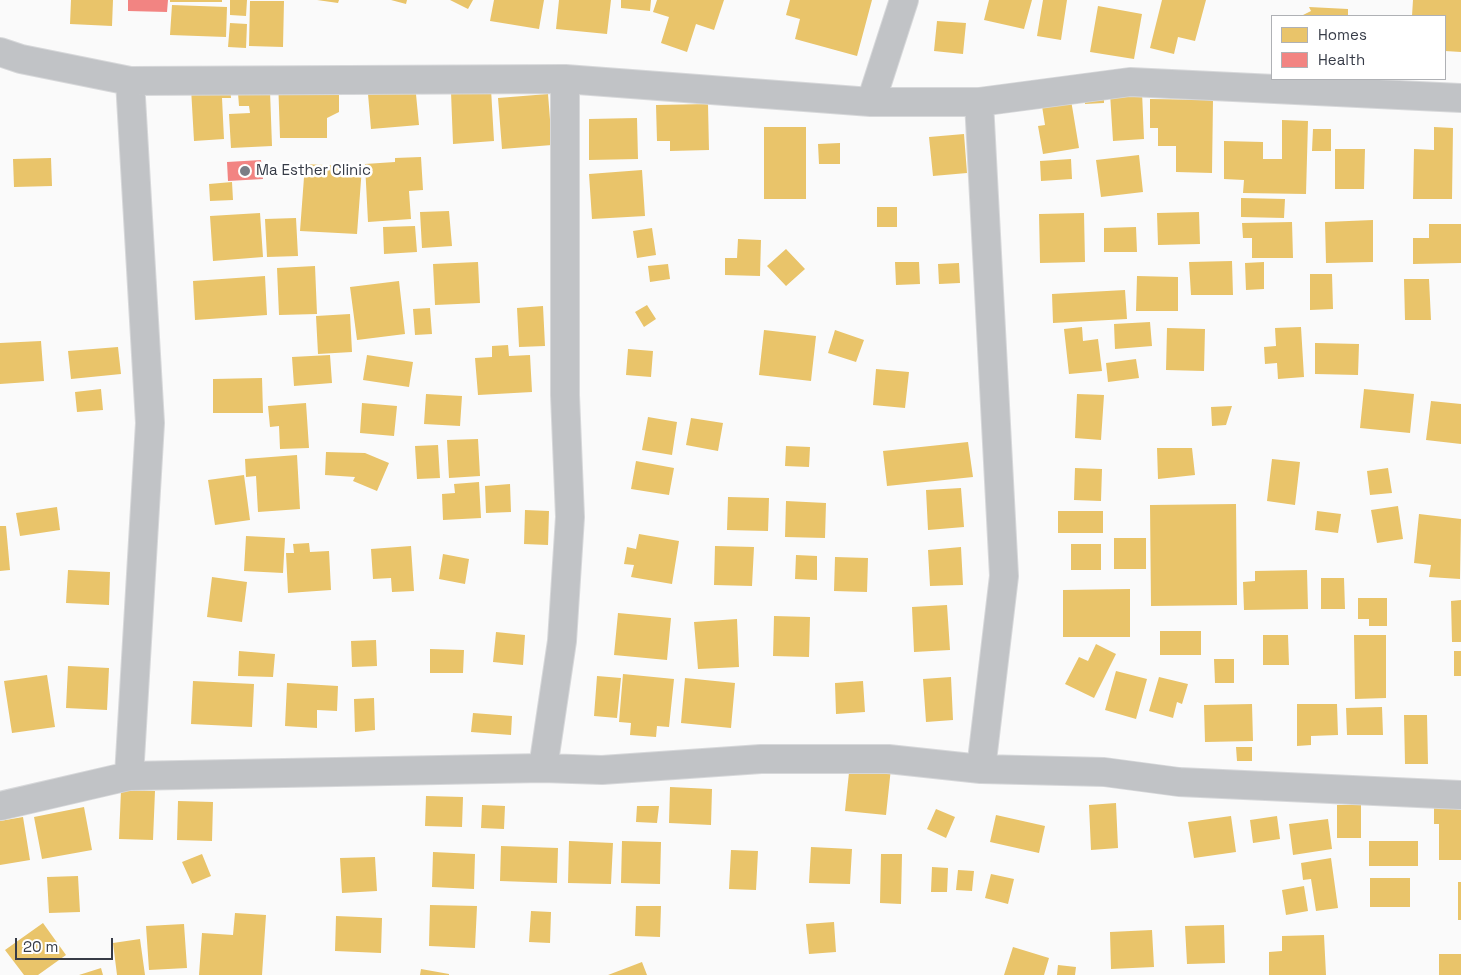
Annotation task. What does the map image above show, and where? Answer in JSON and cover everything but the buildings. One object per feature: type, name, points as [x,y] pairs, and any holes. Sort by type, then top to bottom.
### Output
[{"type":"street","points":[[872,102],[904,0]]},
{"type":"street","points":[[0,52],[22,59],[130,81],[565,79],[872,102],[979,102],[1130,82],[1461,98]]},
{"type":"street","points":[[543,768],[562,641],[570,517],[565,395],[565,79]]},
{"type":"street","points":[[129,776],[150,424],[130,81]]},
{"type":"street","points":[[979,102],[1004,576],[981,769]]},
{"type":"street","points":[[0,806],[129,776],[543,768],[602,770],[762,759],[888,759],[981,769],[1104,772],[1179,782],[1461,795]]},
{"type":"place","name":"Ma Esther Clinic","points":[[245,171]]}]
